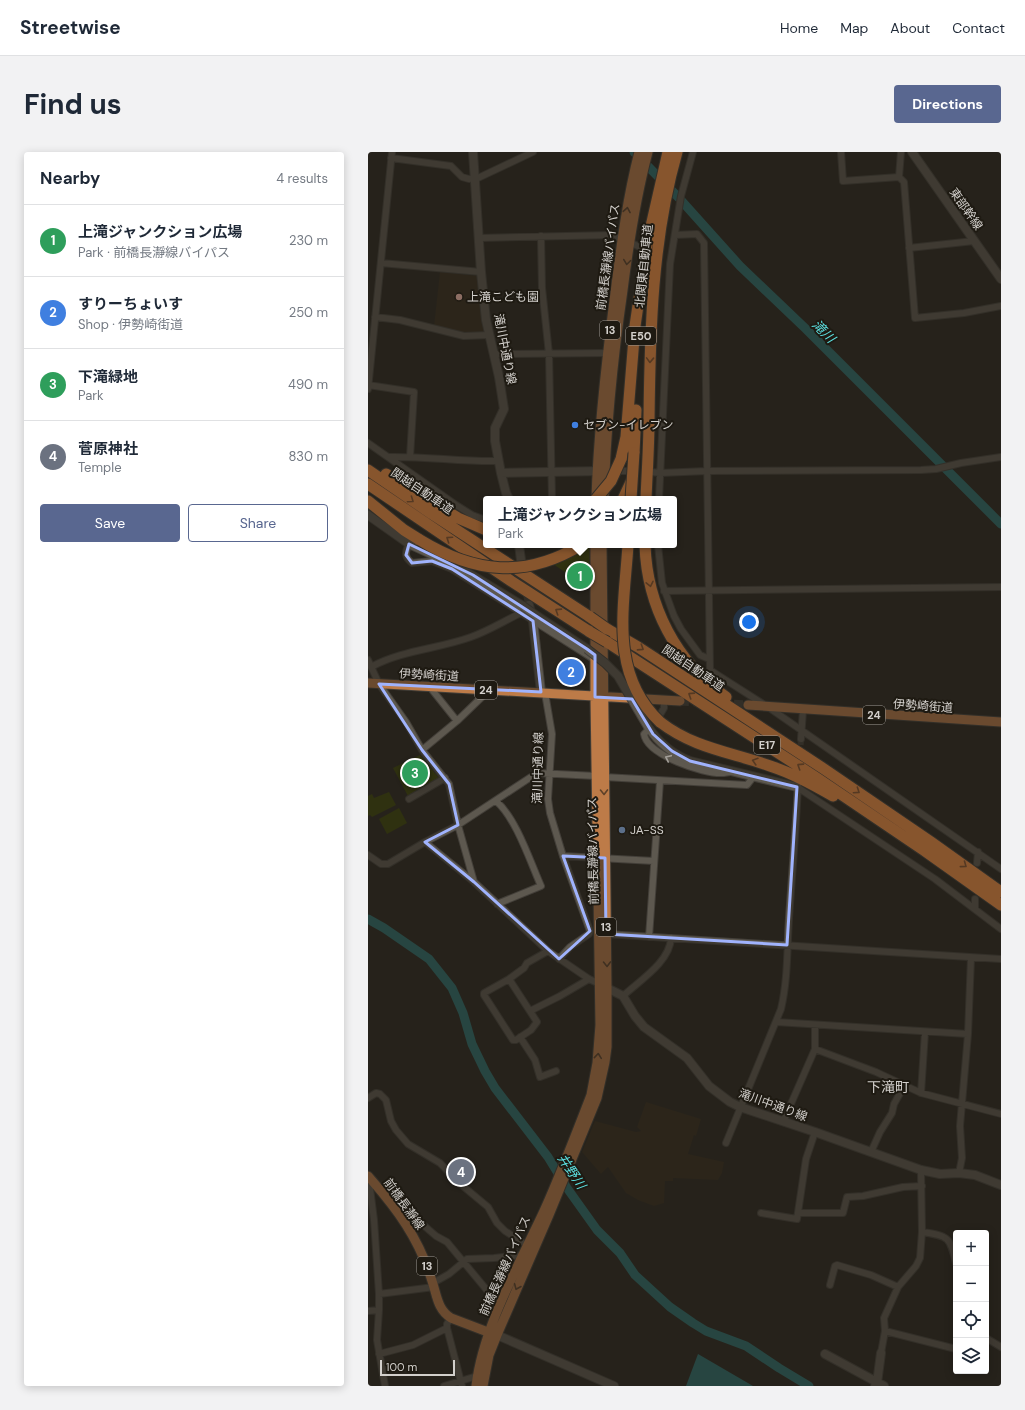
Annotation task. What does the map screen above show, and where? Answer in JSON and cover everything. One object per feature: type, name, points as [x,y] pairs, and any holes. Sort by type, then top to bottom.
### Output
[{"type":"highway","name":"北関東自動車道","points":[[650,384],[654,278],[663,193],[667,174],[668,152]]},
{"type":"highway","name":"北関東自動車道","points":[[667,174],[677,152]]},
{"type":"highway","name":"北関東自動車道","points":[[653,219],[663,193]]},
{"type":"highway","name":"E50","points":[[631,496],[642,326],[653,219]]},
{"type":"highway","name":"E50","points":[[598,496],[611,481],[621,459],[628,422],[635,326],[641,278],[646,244],[653,219]]},
{"type":"highway","points":[[625,496],[635,473],[640,454],[646,422],[650,384]]},
{"type":"highway","points":[[646,496],[650,384]]},
{"type":"highway","points":[[368,464],[458,518],[483,529]]},
{"type":"highway","name":"関越自動車道","points":[[368,470],[483,547]]},
{"type":"highway","name":"関越自動車道","points":[[368,484],[511,581],[817,778],[925,851],[1001,905]]},
{"type":"highway","points":[[368,501],[404,530],[414,542],[463,561],[488,567],[517,568],[541,563],[575,548]]},
{"type":"highway","name":"関越自動車道","points":[[484,548],[824,769],[1001,892]]},
{"type":"highway","points":[[628,548],[623,632],[626,665],[639,697],[646,708],[653,725],[677,734],[701,746],[749,759],[790,773],[812,784],[925,851]]},
{"type":"highway","points":[[645,548],[648,577],[654,602],[668,633],[687,661],[705,680],[720,692],[802,747],[824,769]]},
{"type":"main road","name":"前橋長瀞線バイパス","points":[[604,496],[601,472],[601,409],[607,353],[640,165],[645,153]]},
{"type":"main road","name":"前橋長瀞線バイパス","points":[[597,496],[601,472],[626,240]]},
{"type":"main road","name":"前橋長瀞線バイパス","points":[[595,548],[602,858],[603,986]]},
{"type":"main road","name":"前橋長瀞線バイパス","points":[[599,697],[602,548]]},
{"type":"main road","name":"伊勢崎街道","points":[[368,683],[680,701]]},
{"type":"main road","name":"伊勢崎街道","points":[[748,706],[1001,722]]},
{"type":"main road","name":"前橋長瀞線バイパス","points":[[493,1334],[573,1149],[591,1095],[599,1032],[606,934],[602,858]]},
{"type":"main road","name":"前橋長瀞線","points":[[370,1178],[404,1220],[418,1244],[439,1306],[444,1314],[493,1334]]},
{"type":"main road","name":"前橋長瀞線バイパス","points":[[493,1334],[500,1306],[522,1256],[546,1213]]},
{"type":"main road","name":"13","points":[[476,1386],[482,1354],[493,1334]]},
{"type":"main road","name":"13","points":[[483,1386],[493,1334]]},
{"type":"street","name":"滝川中通り線","points":[[473,152],[481,272],[486,320],[499,377],[504,409],[495,428],[494,434],[498,462],[508,496]]},
{"type":"street","points":[[368,389],[370,348],[375,317],[392,155],[451,166],[462,176],[469,179],[478,178],[533,152]]},
{"type":"street","points":[[659,496],[670,264],[681,196],[694,152]]},
{"type":"street","points":[[841,152],[843,181],[899,177],[904,182],[915,318],[964,313],[1001,306]]},
{"type":"street","points":[[899,177],[901,152]]},
{"type":"street","name":"東部幹線","points":[[912,152],[1001,279]]},
{"type":"street","points":[[675,235],[697,234],[704,243],[708,659],[710,670],[768,707],[1001,868]]},
{"type":"street","points":[[479,238],[614,235],[640,247]]},
{"type":"street","points":[[541,236],[542,288],[549,354],[552,496]]},
{"type":"street","points":[[909,248],[974,241]]},
{"type":"street","points":[[664,260],[670,264]]},
{"type":"street","points":[[381,263],[481,272]]},
{"type":"street","points":[[375,317],[400,320],[464,336],[489,334]]},
{"type":"street","points":[[494,354],[607,353]]},
{"type":"street","points":[[368,385],[414,392],[410,457]]},
{"type":"street","points":[[368,443],[456,505],[483,519]]},
{"type":"street","points":[[388,457],[410,457],[469,462],[498,462]]},
{"type":"street","points":[[651,472],[937,469],[1001,457]]},
{"type":"street","points":[[501,473],[634,471]]},
{"type":"street","points":[[368,515],[455,565],[524,608],[535,619],[592,658]]},
{"type":"street","points":[[414,542],[406,551],[407,558],[412,563],[432,561],[443,565],[490,593],[524,608]]},
{"type":"street","points":[[519,548],[521,560]]},
{"type":"street","points":[[658,548],[659,564],[664,591],[671,610],[681,629],[700,655],[708,659]]},
{"type":"street","points":[[664,591],[1001,587]]},
{"type":"street","points":[[371,667],[385,660],[470,638],[506,620],[524,608]]},
{"type":"street","name":"滝川中通り線","points":[[535,619],[543,693],[552,734],[548,798],[550,813],[563,856],[590,931],[589,934],[570,947],[559,959]]},
{"type":"street","points":[[535,619],[587,649],[605,663],[618,676],[653,725],[659,741],[680,756],[733,771],[797,785],[935,879],[1001,929]]},
{"type":"street","points":[[368,660],[379,684],[406,722],[422,750],[449,784],[458,825],[474,882]]},
{"type":"street","points":[[429,686],[458,721]]},
{"type":"street","points":[[422,750],[458,721],[484,695],[485,690]]},
{"type":"street","points":[[653,725],[664,708],[664,700]]},
{"type":"street","points":[[801,739],[803,710]]},
{"type":"street","points":[[368,855],[381,864],[388,864],[425,842],[458,825],[537,773],[747,785],[754,776]]},
{"type":"street","points":[[409,799],[445,778]]},
{"type":"street","points":[[649,937],[660,781]]},
{"type":"street","points":[[726,1143],[776,1022],[785,994],[797,785]]},
{"type":"street","points":[[496,801],[504,808],[519,836],[541,886],[497,904]]},
{"type":"street","points":[[425,842],[474,882],[548,951],[589,979],[623,996],[661,962],[667,954],[670,938]]},
{"type":"street","points":[[977,863],[978,852]]},
{"type":"street","points":[[563,856],[654,861]]},
{"type":"street","points":[[975,899],[975,908]]},
{"type":"street","points":[[606,934],[1001,959]]},
{"type":"street","points":[[509,979],[537,1022],[530,1030],[516,1040],[514,1040],[484,993],[509,979],[527,964],[548,951]]},
{"type":"street","points":[[959,1173],[962,1158],[960,1126],[968,1034],[971,958]]},
{"type":"street","points":[[530,1010],[560,996],[589,979]]},
{"type":"street","name":"滝川中通り線","points":[[623,996],[635,1016],[644,1027],[687,1058],[709,1086],[730,1102],[740,1107],[921,1170],[940,1174],[959,1173],[975,1175],[1001,1185]]},
{"type":"street","points":[[776,1022],[968,1034]]},
{"type":"street","points":[[783,1122],[815,1049],[815,1025]]},
{"type":"street","points":[[921,1093],[925,1032]]},
{"type":"street","points":[[520,1037],[535,1060],[540,1077],[556,1071]]},
{"type":"street","points":[[815,1049],[876,1072],[921,1093],[1001,1114]]},
{"type":"street","points":[[871,1152],[880,1132],[892,1113],[894,1104],[904,1086]]},
{"type":"street","points":[[368,1098],[376,1093],[380,1094],[386,1100],[391,1121],[396,1130],[408,1144],[440,1163],[458,1182],[488,1207],[497,1223],[505,1231],[522,1242]]},
{"type":"street","points":[[761,1213],[797,1219],[806,1159],[815,1132]]},
{"type":"street","points":[[825,1354],[879,1385],[881,1353],[885,1331],[884,1318],[898,1287],[916,1266],[920,1258],[922,1232],[921,1170]]},
{"type":"street","points":[[370,1178],[379,1294],[377,1340],[385,1386]]},
{"type":"street","points":[[798,1213],[843,1213],[846,1197],[863,1196],[903,1187],[922,1186]]},
{"type":"street","points":[[390,1203],[398,1202],[436,1236],[447,1242],[500,1306]]},
{"type":"street","points":[[922,1232],[939,1234],[946,1238],[950,1243],[953,1253]]},
{"type":"street","points":[[379,1294],[433,1285],[466,1259],[522,1256]]},
{"type":"street","points":[[830,1285],[835,1266],[837,1265],[871,1275],[898,1287]]},
{"type":"street","points":[[368,1311],[379,1310]]},
{"type":"street","points":[[451,1318],[447,1324],[447,1328],[461,1384]]},
{"type":"street","points":[[379,1354],[413,1345],[447,1328]]},
{"type":"street","points":[[885,1331],[953,1348]]},
{"type":"street","points":[[493,1334],[614,1386]]},
{"type":"street","points":[[989,1340],[1001,1348]]},
{"type":"street","points":[[444,1386],[461,1384],[477,1376]]},
{"type":"highlighted area","points":[[409,544],[473,575],[595,655],[595,697],[632,699],[653,734],[672,751],[690,761],[797,787],[787,945],[606,934],[605,858],[563,856],[590,931],[559,959],[474,882],[425,842],[458,825],[449,784],[422,750],[379,684],[541,692],[533,621],[452,569],[432,561],[412,563],[406,555]]},
{"type":"shaded area","name":"上滝こども園","points":[[440,272],[478,276],[485,333],[464,335],[434,326]]},
{"type":"shaded area","points":[[646,1102],[701,1119],[696,1136],[694,1135],[688,1154],[724,1162],[722,1173],[718,1180],[673,1178],[673,1181],[665,1181],[664,1203],[654,1206],[638,1200],[626,1193],[608,1167],[601,1174],[582,1152],[595,1121],[636,1132],[641,1131],[637,1127]]},
{"type":"green space","points":[[585,548],[590,548],[589,588],[553,564],[576,554]]},
{"type":"green space","points":[[420,755],[439,778],[408,796],[393,768]]},
{"type":"green space","points":[[389,792],[396,805],[372,817],[370,815],[368,816],[368,796],[372,794],[374,798]]},
{"type":"green space","points":[[399,808],[407,823],[387,834],[379,819]]},
{"type":"water","points":[[698,1354],[753,1386],[686,1386]]},
{"type":"waterway","name":"滝川","points":[[634,152],[679,198],[740,266],[806,329],[1001,524]]},
{"type":"waterway","name":"井野川","points":[[368,919],[384,928],[429,959],[452,988],[463,1013],[472,1044],[495,1088],[548,1157],[567,1188],[597,1230],[620,1253],[635,1275],[670,1307],[693,1323],[706,1331],[746,1346],[809,1386]]},
{"type":"tunnel","points":[[523,570],[529,605]]},
{"type":"tunnel","points":[[680,701],[748,705]]},
{"type":"tunnel","points":[[800,754],[801,739]]},
{"type":"place","name":"上滝こども園","points":[[459,297]]},
{"type":"place","name":"セブン-イレブン","points":[[575,425]]},
{"type":"place","name":"上滝ジャンクション広場","points":[[580,576]]},
{"type":"place","name":"すりーちょいす","points":[[571,672]]},
{"type":"place","name":"下滝緑地","points":[[415,773]]},
{"type":"place","name":"JA-SS","points":[[622,830]]},
{"type":"place","name":"菅原神社","points":[[461,1172]]},
{"type":"district","name":"下滝町","points":[[888,1087]]}]
